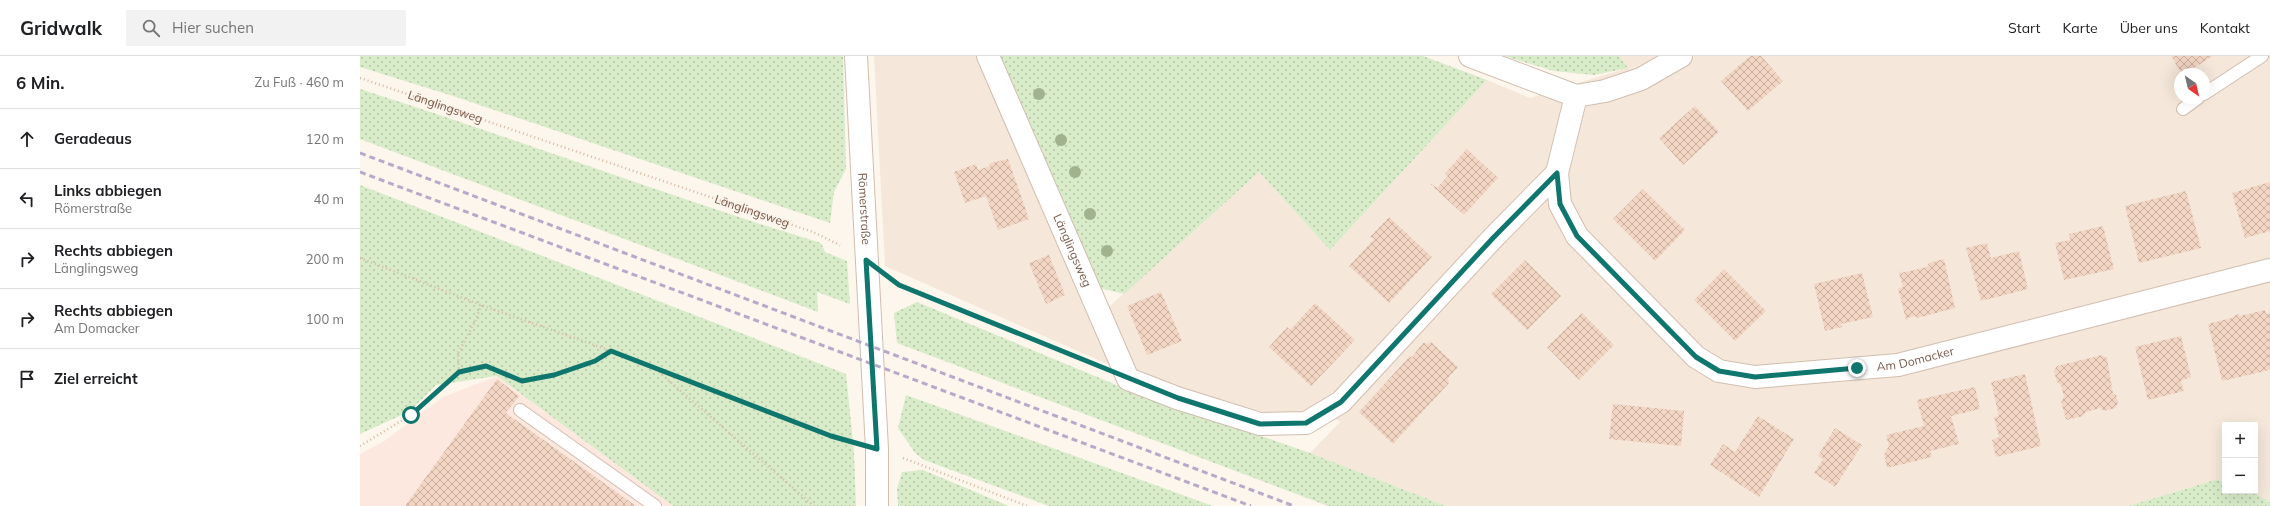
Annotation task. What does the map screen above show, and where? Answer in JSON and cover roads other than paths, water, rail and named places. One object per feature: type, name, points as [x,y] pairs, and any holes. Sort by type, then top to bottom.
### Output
[{"type":"street","name":"Römerstraße","points":[[856,56],[877,449],[877,506]]},
{"type":"street","name":"Länglingsweg","points":[[988,56],[1128,379],[1178,398],[1260,424],[1306,423],[1341,402],[1493,238],[1557,173]]},
{"type":"street","points":[[1470,56],[1576,96],[1605,91],[1641,79],[1681,56]]},
{"type":"street","points":[[1557,173],[1576,96]]},
{"type":"street","name":"Am Domacker","points":[[1557,173],[1560,204],[1577,236],[1696,357],[1719,371],[1755,377],[1898,365],[2270,270]]},
{"type":"lane","points":[[2210,90],[2262,56]]},
{"type":"lane","points":[[2183,109],[2190,104]]},
{"type":"lane","points":[[520,410],[655,506]]},
{"type":"railway","points":[[360,153],[1294,506]]},
{"type":"railway","points":[[360,172],[1251,506]]}]
